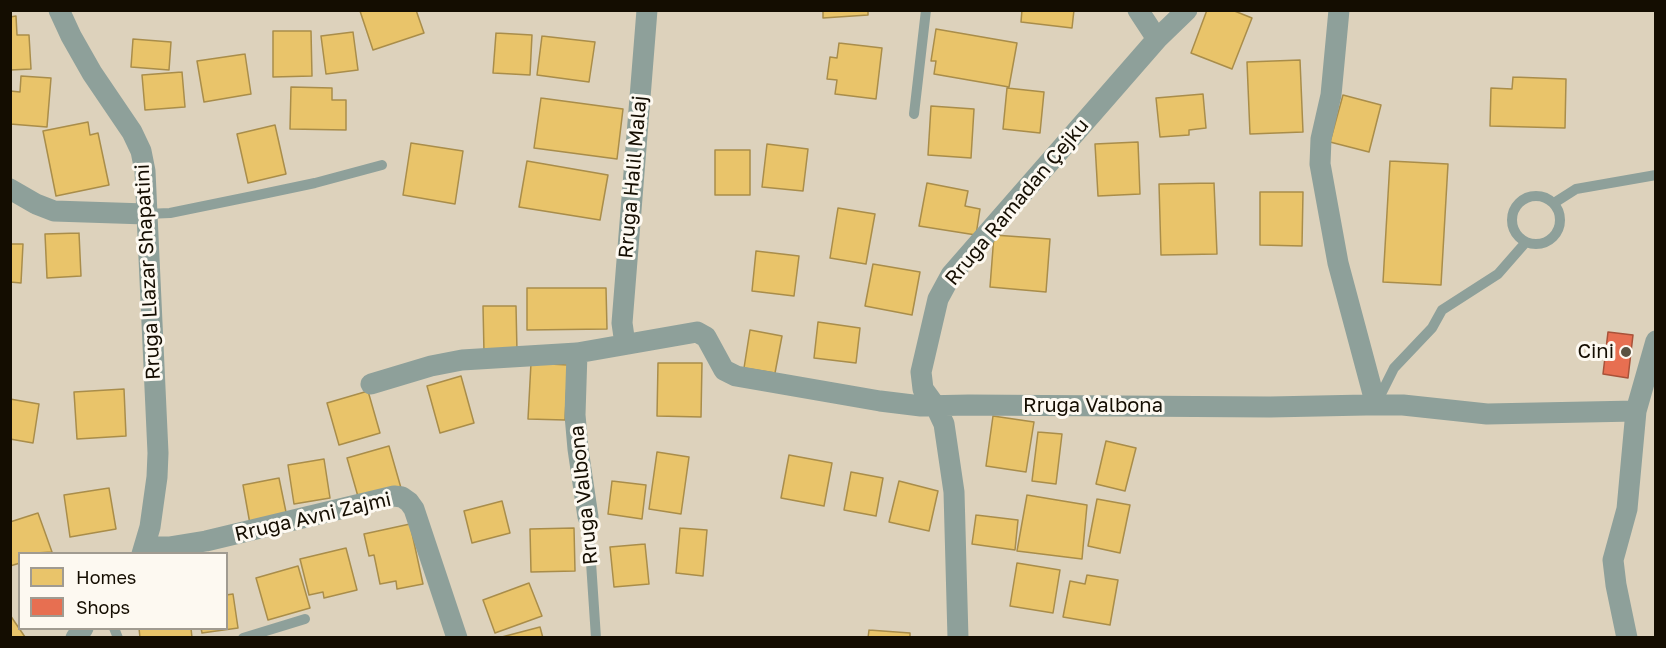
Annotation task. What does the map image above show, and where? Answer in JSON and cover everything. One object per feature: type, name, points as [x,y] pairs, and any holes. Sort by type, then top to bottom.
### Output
[{"type":"street","name":"Rruga Llazar Shapatini","points":[[59,10],[71,36],[132,132],[141,151],[145,171],[158,453],[157,477],[143,550]]},
{"type":"street","name":"Rruga Halil Malaj","points":[[625,344],[622,324],[648,10]]},
{"type":"street","points":[[1138,10],[1157,39]]},
{"type":"street","name":"Rruga Ramadan Çejku","points":[[958,638],[954,492],[944,424],[936,407],[923,389],[921,372],[938,299],[951,275],[1157,39],[1187,10]]},
{"type":"street","points":[[1338,10],[1330,95],[1320,164],[1338,263],[1376,405]]},
{"type":"street","points":[[10,189],[54,211],[146,214]]},
{"type":"street","name":"Rruga Valbona","points":[[371,384],[431,366],[462,360],[577,352],[697,332],[706,337],[724,370],[736,376],[880,401],[936,407],[969,405],[1258,407],[1403,405],[1487,414],[1636,411]]},
{"type":"street","points":[[1627,638],[1613,560],[1627,509],[1636,411],[1648,392],[1656,341]]},
{"type":"street","name":"Rruga Valbona","points":[[577,352],[575,415],[588,517]]},
{"type":"street","name":"Rruga Avni Zajmi","points":[[143,550],[206,541],[394,496],[402,497],[410,502],[414,509],[457,638]]},
{"type":"lane","points":[[914,114],[926,10]]},
{"type":"lane","points":[[146,214],[170,213],[269,193],[382,165]]},
{"type":"lane","points":[[1554,203],[1576,189],[1656,175]]},
{"type":"lane","points":[[1540,196],[1554,203],[1561,218],[1556,234],[1542,243],[1526,242],[1515,232],[1512,216],[1525,198],[1540,196]]},
{"type":"lane","points":[[1376,405],[1381,390],[1394,368],[1432,328],[1442,309],[1498,274],[1526,242]]},
{"type":"lane","name":"Rruga Valbona","points":[[588,517],[596,638]]},
{"type":"lane","points":[[243,638],[304,619]]},
{"type":"building: Homes","points":[[416,10],[424,33],[373,50],[360,11]]},
{"type":"building: Homes","points":[[823,10],[868,10],[868,15],[823,18]]},
{"type":"building: Homes","points":[[1022,10],[1074,10],[1072,28],[1021,22]]},
{"type":"building: Homes","points":[[1207,10],[1232,10],[1252,18],[1232,69],[1191,53]]},
{"type":"building: Homes","points":[[16,16],[17,35],[29,35],[31,69],[10,70],[10,17]]},
{"type":"building: Homes","points":[[936,29],[1017,43],[1009,87],[934,74],[936,61],[931,61]]},
{"type":"building: Homes","points":[[273,31],[311,31],[312,76],[273,77]]},
{"type":"building: Homes","points":[[353,32],[358,70],[326,74],[321,36]]},
{"type":"building: Homes","points":[[496,33],[532,35],[530,75],[493,73]]},
{"type":"building: Homes","points":[[542,36],[595,42],[589,82],[537,75]]},
{"type":"building: Homes","points":[[133,39],[171,42],[169,70],[131,67]]},
{"type":"building: Homes","points":[[839,43],[882,48],[876,99],[835,94],[837,80],[827,79],[830,57],[837,58]]},
{"type":"building: Homes","points":[[245,54],[251,94],[204,102],[197,61]]},
{"type":"building: Homes","points":[[1300,60],[1303,132],[1250,134],[1247,62]]},
{"type":"building: Homes","points":[[182,72],[185,107],[145,110],[142,75]]},
{"type":"building: Homes","points":[[21,76],[51,78],[47,127],[10,124],[10,91],[20,92]]},
{"type":"building: Homes","points":[[1513,77],[1566,79],[1565,128],[1490,126],[1491,88],[1512,89]]},
{"type":"building: Homes","points":[[291,87],[332,88],[332,100],[346,100],[346,130],[290,129]]},
{"type":"building: Homes","points":[[1007,88],[1044,92],[1040,133],[1003,129]]},
{"type":"building: Homes","points":[[1203,94],[1206,128],[1189,130],[1189,135],[1160,137],[1156,98]]},
{"type":"building: Homes","points":[[1343,95],[1381,105],[1369,152],[1330,142]]},
{"type":"building: Homes","points":[[541,98],[623,109],[617,159],[534,148]]},
{"type":"building: Homes","points":[[931,106],[974,109],[971,158],[928,155]]},
{"type":"building: Homes","points":[[88,122],[90,135],[98,133],[109,185],[56,196],[43,131]]},
{"type":"building: Homes","points":[[275,125],[286,174],[248,183],[237,134]]},
{"type":"building: Homes","points":[[1138,142],[1140,194],[1098,196],[1095,144]]},
{"type":"building: Homes","points":[[411,143],[463,151],[455,204],[403,195]]},
{"type":"building: Homes","points":[[767,144],[808,149],[803,191],[762,187]]},
{"type":"building: Homes","points":[[715,150],[750,150],[750,195],[715,195]]},
{"type":"building: Homes","points":[[527,161],[608,175],[600,220],[519,207]]},
{"type":"building: Homes","points":[[1390,161],[1448,164],[1441,285],[1383,282]]},
{"type":"building: Homes","points":[[927,183],[968,191],[965,206],[980,209],[976,235],[919,226]]},
{"type":"building: Homes","points":[[1214,183],[1217,254],[1161,255],[1159,184]]},
{"type":"building: Homes","points":[[1260,192],[1303,192],[1302,246],[1260,245]]},
{"type":"building: Homes","points":[[838,208],[875,214],[866,264],[830,258]]},
{"type":"building: Homes","points":[[79,233],[81,276],[47,278],[45,234]]},
{"type":"building: Homes","points":[[994,235],[1050,239],[1046,292],[990,287]]},
{"type":"building: Homes","points":[[10,244],[23,244],[21,283],[10,282]]},
{"type":"building: Homes","points":[[756,251],[799,256],[794,296],[752,291]]},
{"type":"building: Homes","points":[[873,264],[920,272],[912,315],[865,306]]},
{"type":"building: Homes","points":[[527,288],[606,288],[607,329],[527,330]]},
{"type":"building: Homes","points":[[483,306],[516,306],[517,352],[484,353]]},
{"type":"building: Homes","points":[[818,322],[860,328],[856,363],[814,358]]},
{"type":"building: Homes","points":[[750,330],[782,336],[775,373],[744,368]]},
{"type":"building: Homes","points":[[531,363],[568,365],[565,420],[528,419]]},
{"type":"building: Homes","points":[[658,363],[702,363],[701,417],[657,416]]},
{"type":"building: Homes","points":[[461,376],[474,423],[440,433],[427,386]]},
{"type":"building: Homes","points":[[124,389],[126,436],[77,439],[74,392]]},
{"type":"building: Homes","points":[[368,391],[380,433],[339,445],[327,403]]},
{"type":"building: Homes","points":[[10,399],[39,404],[33,443],[10,439]]},
{"type":"building: Homes","points":[[993,416],[1034,422],[1026,472],[986,466]]},
{"type":"building: Homes","points":[[1038,432],[1062,434],[1056,484],[1032,481]]},
{"type":"building: Homes","points":[[1106,441],[1136,448],[1125,491],[1096,484]]},
{"type":"building: Homes","points":[[389,446],[401,488],[359,500],[347,458]]},
{"type":"building: Homes","points":[[657,452],[689,457],[681,514],[649,509]]},
{"type":"building: Homes","points":[[789,455],[832,463],[824,506],[781,498]]},
{"type":"building: Homes","points":[[324,459],[330,498],[294,504],[288,465]]},
{"type":"building: Homes","points":[[851,472],[883,478],[876,516],[844,510]]},
{"type":"building: Homes","points":[[279,478],[287,517],[250,524],[243,485]]},
{"type":"building: Homes","points":[[612,481],[646,485],[642,519],[608,514]]},
{"type":"building: Homes","points":[[899,481],[938,491],[929,531],[889,522]]},
{"type":"building: Homes","points":[[109,488],[116,529],[70,537],[64,495]]},
{"type":"building: Homes","points":[[1027,495],[1087,505],[1082,559],[1017,551]]},
{"type":"building: Homes","points":[[1097,499],[1130,505],[1120,553],[1088,546]]},
{"type":"building: Homes","points":[[502,501],[510,533],[472,543],[464,511]]},
{"type":"building: Homes","points":[[38,513],[52,552],[18,552],[18,564],[10,566],[10,522]]},
{"type":"building: Homes","points":[[976,515],[1018,520],[1015,550],[972,544]]},
{"type":"building: Homes","points":[[410,524],[423,584],[397,589],[396,581],[380,584],[374,555],[369,556],[364,534]]},
{"type":"building: Homes","points":[[574,528],[575,571],[531,572],[530,529]]},
{"type":"building: Homes","points":[[680,528],[707,530],[703,576],[676,573]]},
{"type":"building: Homes","points":[[645,544],[649,584],[614,587],[610,547]]},
{"type":"building: Homes","points":[[346,548],[357,590],[324,598],[323,592],[309,595],[300,559]]},
{"type":"building: Homes","points":[[1017,563],[1060,570],[1053,613],[1010,606]]},
{"type":"building: Homes","points":[[298,566],[310,608],[268,620],[256,578]]},
{"type":"building: Homes","points":[[1087,575],[1118,580],[1110,625],[1063,617],[1070,581],[1085,584]]},
{"type":"building: Homes","points":[[529,583],[542,616],[495,633],[483,600]]},
{"type":"building: Homes","points":[[233,594],[238,628],[228,629],[228,595]]},
{"type":"building: Homes","points":[[10,615],[25,638],[10,638]]},
{"type":"building: Homes","points":[[540,627],[543,638],[498,638]]},
{"type":"building: Homes","points":[[139,630],[191,630],[192,638],[140,638]]},
{"type":"building: Homes","points":[[201,630],[224,630],[202,633]]},
{"type":"building: Homes","points":[[869,630],[910,633],[910,638],[868,638]]},
{"type":"building: Shops","points":[[1608,332],[1633,335],[1628,378],[1603,374]]},
{"type":"place","name":"Cini","points":[[1626,352]]}]
